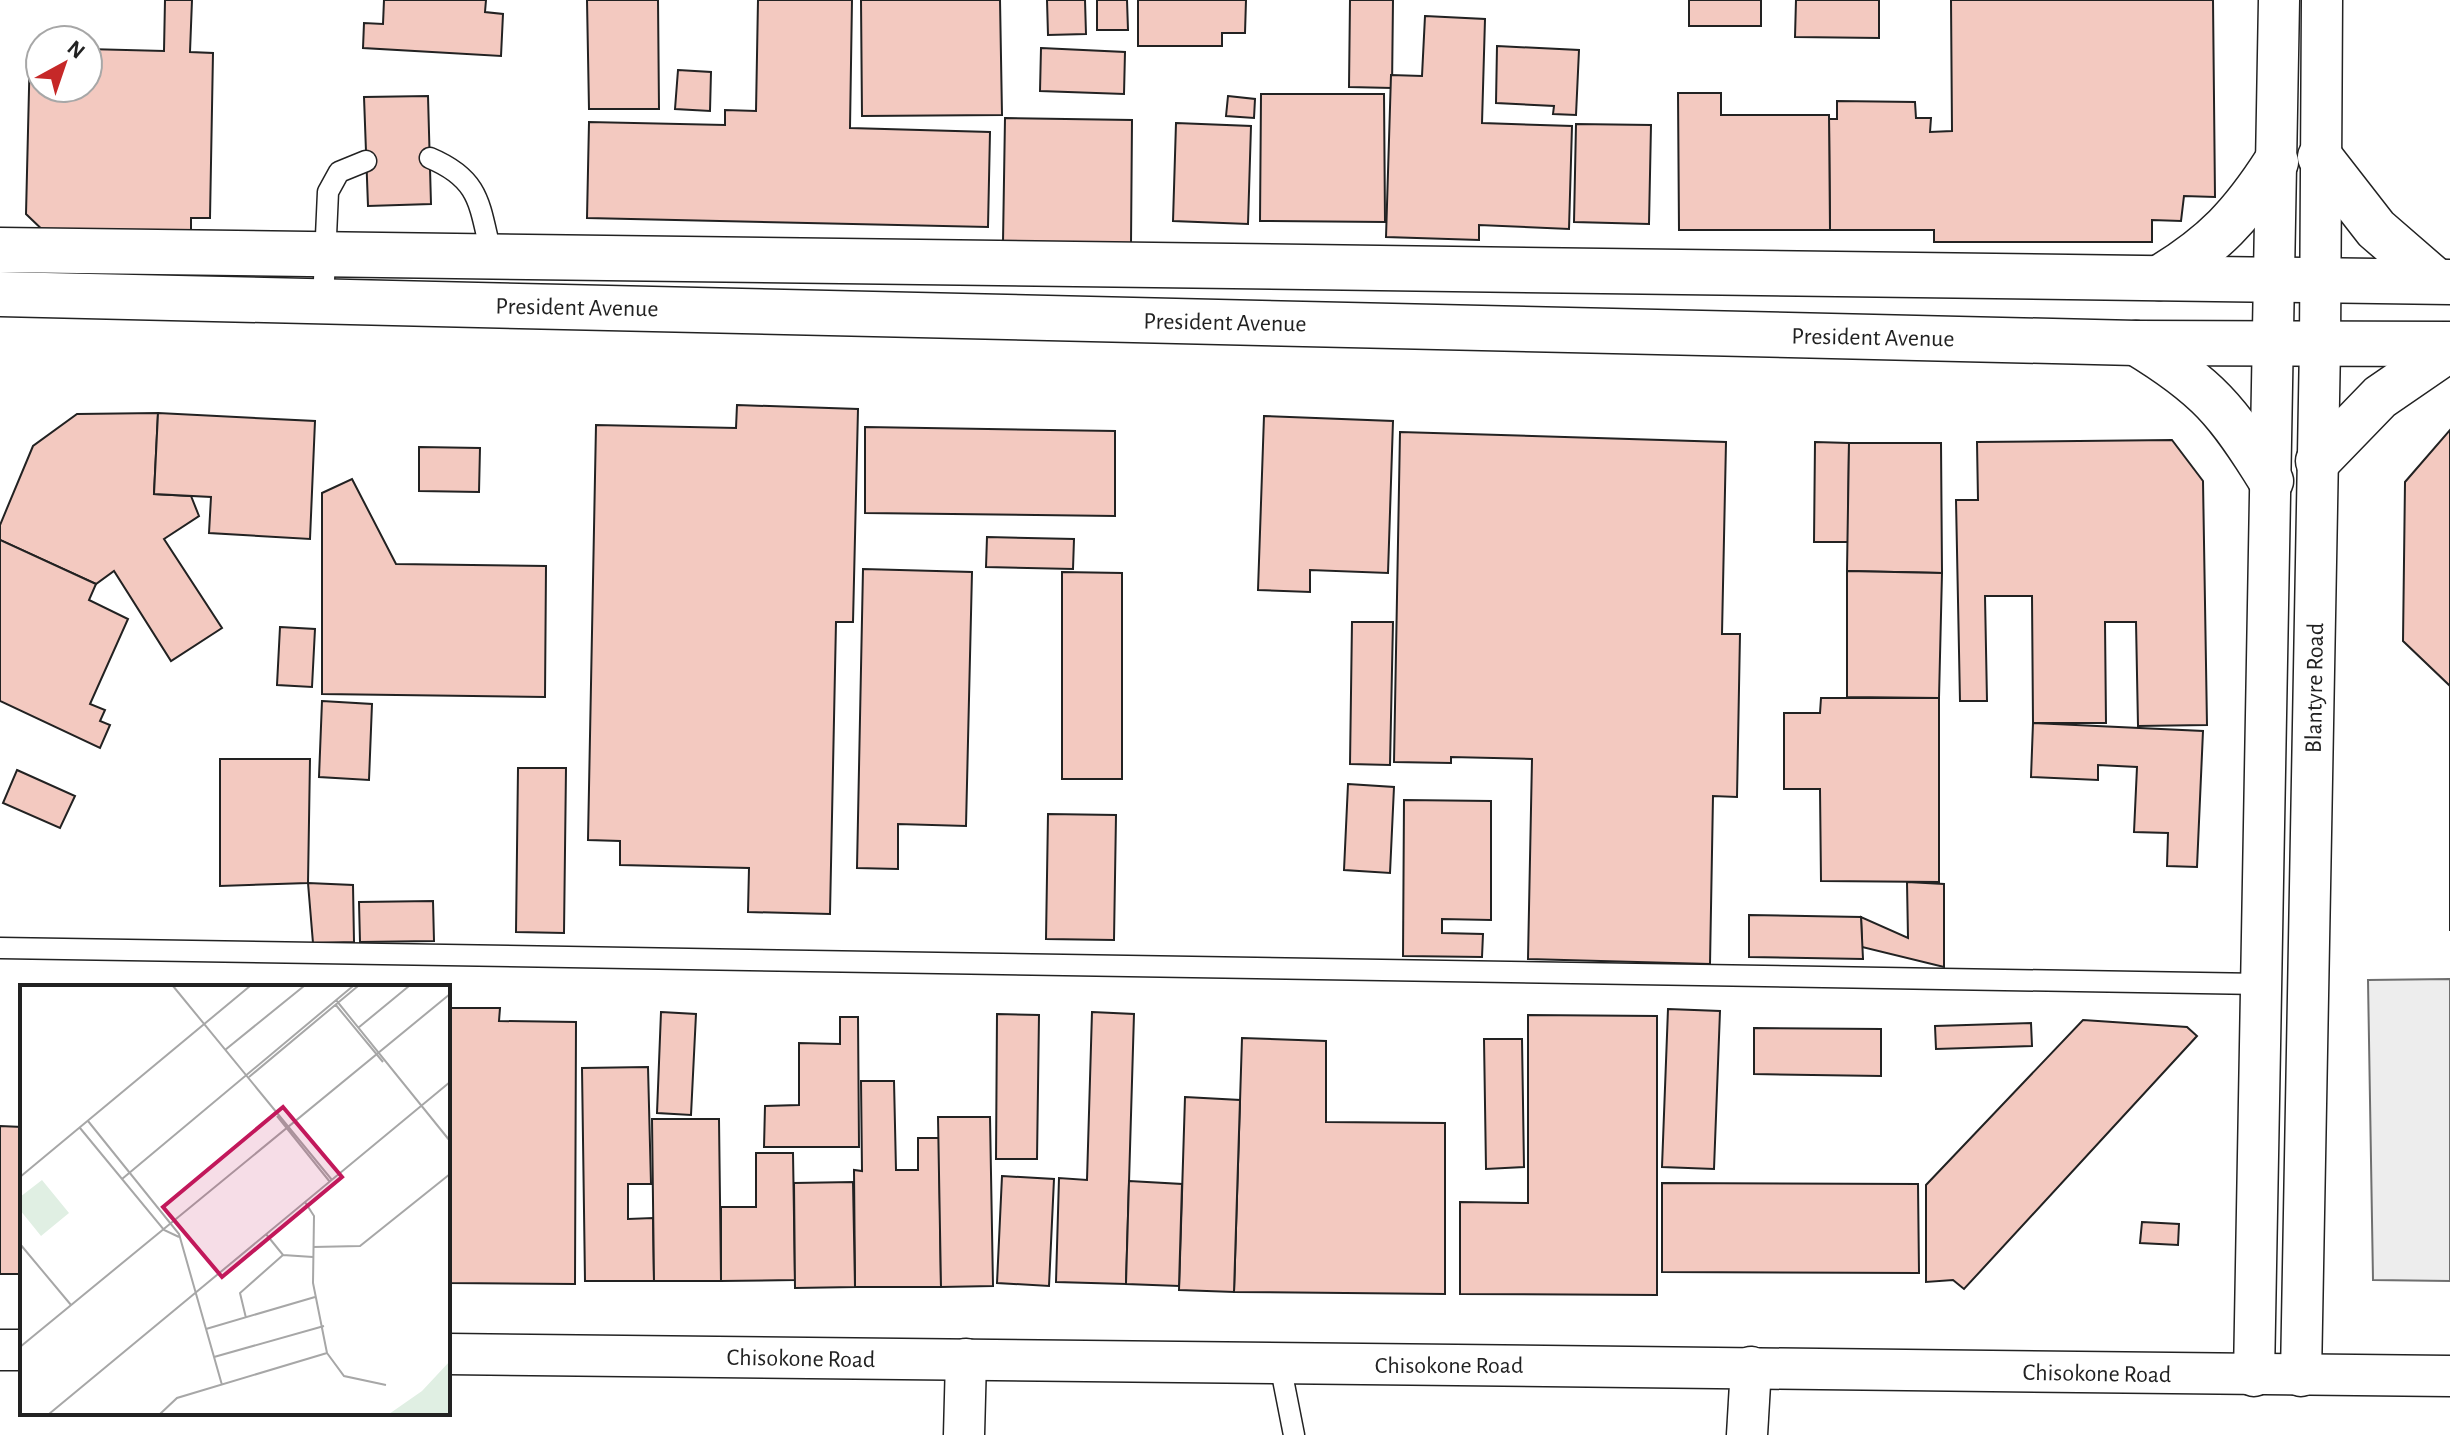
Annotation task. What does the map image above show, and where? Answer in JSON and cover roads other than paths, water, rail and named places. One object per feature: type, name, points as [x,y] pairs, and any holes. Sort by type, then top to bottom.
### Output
[{"type":"main road","points":[[2320,157],[2376,229],[2443,282]]},
{"type":"main road","points":[[2159,278],[2198,255],[2225,231],[2252,200],[2276,162]]},
{"type":"main road","name":"President Avenue","points":[[0,250],[2443,282]]},
{"type":"main road","name":"President Avenue","points":[[0,294],[2136,343],[2450,346]]},
{"type":"main road","points":[[2136,343],[2210,394],[2236,424],[2271,481]]},
{"type":"main road","points":[[2318,461],[2380,397],[2450,346]]},
{"type":"street","name":"Blantyre Road","points":[[2254,1376],[2279,0]]},
{"type":"street","name":"Blantyre Road","points":[[2301,1376],[2320,345],[2322,0]]},
{"type":"street","name":"Chisokone Road","points":[[450,1354],[2450,1376]]},
{"type":"street","points":[[964,1435],[966,1359]]},
{"type":"street","points":[[1747,1435],[1751,1367]]},
{"type":"lane","points":[[430,158],[458,170],[475,191],[492,257]]},
{"type":"lane","points":[[323,302],[328,192],[339,172],[366,161]]},
{"type":"lane","points":[[0,948],[2261,984]]},
{"type":"lane","points":[[1280,1364],[1294,1435]]}]
